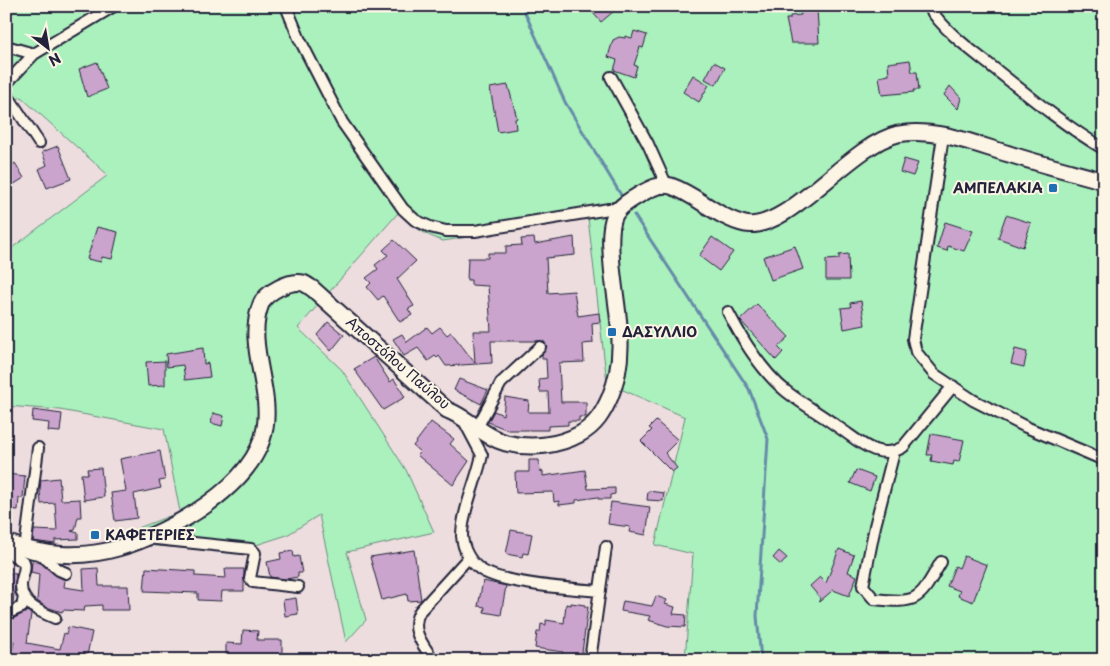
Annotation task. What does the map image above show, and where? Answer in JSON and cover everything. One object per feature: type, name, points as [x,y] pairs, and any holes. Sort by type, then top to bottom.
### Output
[{"type":"street","points":[[6,84],[34,54],[114,6]]},
{"type":"street","points":[[286,6],[299,38],[342,122],[403,209],[415,220],[446,231],[475,231],[621,207],[643,193],[666,184],[677,188],[738,222],[759,224],[767,222],[783,213],[862,151],[876,142],[899,134],[913,133],[943,136],[1104,181]]},
{"type":"street","points":[[928,6],[937,19],[960,42],[1037,103],[1104,149]]},
{"type":"street","points":[[6,46],[34,54]]},
{"type":"street","points":[[611,78],[648,144],[666,184]]},
{"type":"street","points":[[6,93],[39,142]]},
{"type":"street","points":[[943,136],[913,339],[916,352],[934,374],[995,412],[1104,460]]},
{"type":"street","name":"Αποστόλου Παύλου","points":[[11,548],[40,554],[94,552],[118,548],[179,521],[217,498],[240,476],[259,450],[265,428],[266,388],[256,340],[261,302],[268,295],[283,286],[302,283],[313,288],[447,410],[462,416],[493,438],[525,446],[550,445],[565,441],[584,432],[595,424],[602,414],[616,380],[620,363],[621,340],[611,245],[614,218],[621,207]]},
{"type":"street","points":[[728,312],[760,364],[786,392],[858,442],[885,453],[894,452],[902,447],[953,386]]},
{"type":"street","points":[[478,426],[501,383],[540,347]]},
{"type":"street","points":[[462,416],[482,455],[464,520],[462,537],[468,556],[480,570],[497,577],[541,585],[600,591]]},
{"type":"street","points":[[6,614],[22,607],[24,597],[21,586],[25,565],[11,548],[38,448]]},
{"type":"street","points":[[894,452],[873,534],[863,586],[874,599],[914,599],[922,595],[941,562]]},
{"type":"street","points":[[144,538],[251,549],[255,553],[250,578],[252,582],[298,587]]},
{"type":"street","points":[[590,660],[606,547]]},
{"type":"street","points":[[40,554],[58,570],[66,573]]},
{"type":"street","points":[[433,660],[415,630],[415,620],[420,611],[468,556]]},
{"type":"street","points":[[24,597],[34,608],[55,618]]},
{"type":"green space","points":[[6,6],[1104,6],[1104,660],[685,660],[693,554],[655,545],[685,417],[607,383],[588,218],[443,241],[419,230],[398,213],[298,328],[342,370],[406,470],[434,532],[347,552],[366,620],[346,642],[319,515],[287,535],[234,552],[144,545],[133,530],[180,512],[164,429],[60,410],[6,406],[6,261],[8,251],[108,175],[21,97],[6,105]]},
{"type":"building","points":[[587,6],[620,6],[601,22]]},
{"type":"building","points":[[817,8],[819,43],[791,43],[786,19],[790,19],[790,16],[801,15],[800,10]]},
{"type":"building","points":[[634,31],[647,35],[643,48],[640,47],[634,65],[637,66],[634,77],[614,70],[617,60],[608,57],[613,40],[619,37],[625,38],[625,36],[632,38]]},
{"type":"building","points":[[910,60],[912,72],[917,72],[919,90],[882,95],[879,77],[889,75],[888,63]]},
{"type":"building","points":[[97,62],[107,89],[87,97],[79,69]]},
{"type":"building","points":[[714,62],[725,68],[716,85],[705,79]]},
{"type":"building","points":[[693,75],[709,85],[699,102],[683,92]]},
{"type":"building","points":[[508,85],[517,118],[515,119],[516,129],[498,132],[490,88]]},
{"type":"building","points":[[950,86],[961,98],[958,109],[944,95]]},
{"type":"building","points":[[58,146],[71,179],[47,188],[39,169],[47,165],[42,152]]},
{"type":"building","points":[[904,159],[918,163],[913,176],[900,172]]},
{"type":"building","points":[[15,163],[24,178],[6,189],[6,169]]},
{"type":"building","points":[[1006,215],[1031,223],[1023,247],[998,238]]},
{"type":"building","points":[[945,222],[973,231],[964,251],[948,246],[947,251],[937,248]]},
{"type":"building","points":[[97,227],[118,232],[112,259],[102,257],[101,262],[87,259]]},
{"type":"building","points":[[574,237],[575,255],[546,258],[548,293],[574,291],[578,316],[599,313],[600,322],[592,323],[593,343],[583,344],[584,362],[559,363],[561,402],[586,402],[586,417],[579,417],[579,421],[568,421],[568,425],[548,426],[548,430],[508,430],[488,422],[494,411],[503,415],[505,397],[529,401],[528,412],[549,412],[548,392],[540,392],[539,379],[547,378],[546,359],[542,359],[542,355],[547,346],[542,341],[491,341],[492,363],[446,366],[439,356],[437,358],[435,356],[428,361],[418,348],[404,356],[393,339],[402,334],[407,342],[427,327],[432,333],[440,327],[447,335],[451,332],[475,363],[473,331],[491,331],[488,286],[471,285],[471,280],[467,280],[468,258],[488,258],[488,253],[506,253],[506,246],[522,245],[521,239],[534,238],[535,244]]},
{"type":"building","points":[[712,237],[733,252],[719,271],[699,256]]},
{"type":"building","points":[[394,240],[416,261],[397,279],[414,306],[408,309],[412,315],[400,322],[383,296],[378,300],[367,287],[371,283],[366,278],[378,269],[375,265],[388,255],[383,250]]},
{"type":"building","points":[[795,246],[803,269],[771,280],[763,257]]},
{"type":"building","points":[[848,254],[849,280],[826,280],[826,260],[839,259],[839,255]]},
{"type":"building","points":[[861,301],[865,325],[844,329],[841,308],[851,307],[850,303]]},
{"type":"building","points":[[757,304],[789,337],[778,347],[783,352],[776,360],[740,320]]},
{"type":"building","points":[[328,322],[344,335],[331,351],[317,335]]},
{"type":"building","points":[[203,348],[204,364],[208,363],[210,377],[185,380],[183,365],[167,367],[166,354]]},
{"type":"building","points":[[1015,349],[1027,352],[1024,367],[1011,364]]},
{"type":"building","points":[[374,357],[390,382],[394,379],[405,397],[383,410],[354,369]]},
{"type":"building","points":[[165,361],[165,385],[148,386],[146,362]]},
{"type":"building","points":[[459,379],[488,390],[481,404],[454,390]]},
{"type":"building","points":[[33,410],[62,414],[60,432],[48,431],[49,423],[32,421]]},
{"type":"building","points":[[213,413],[224,416],[222,426],[211,423]]},
{"type":"building","points":[[656,421],[678,440],[665,453],[677,468],[672,472],[641,441],[652,430],[649,428]]},
{"type":"building","points":[[431,422],[454,439],[450,444],[469,461],[453,485],[417,455],[420,452],[413,446]]},
{"type":"building","points":[[931,434],[964,440],[959,462],[954,461],[953,465],[931,461],[932,455],[927,455]]},
{"type":"building","points":[[160,451],[165,480],[159,481],[161,488],[134,494],[137,518],[115,521],[111,493],[126,491],[120,459]]},
{"type":"building","points":[[529,460],[539,460],[540,472],[543,471],[543,476],[585,470],[588,489],[615,488],[615,494],[610,495],[610,499],[598,499],[598,497],[559,505],[559,501],[554,502],[553,492],[516,493],[515,472],[529,472]]},
{"type":"building","points":[[101,468],[104,497],[84,500],[81,474],[88,474],[87,469]]},
{"type":"building","points":[[856,470],[875,477],[870,491],[850,483]]},
{"type":"building","points":[[6,474],[25,476],[23,498],[19,498],[18,510],[6,509]]},
{"type":"building","points":[[59,478],[61,500],[80,499],[81,517],[78,517],[75,530],[71,531],[78,533],[78,539],[55,540],[55,544],[33,541],[34,530],[57,531],[55,503],[41,504],[40,490],[41,480]]},
{"type":"building","points":[[648,491],[664,493],[663,501],[647,500]]},
{"type":"building","points":[[611,502],[650,507],[646,535],[629,532],[630,527],[608,524]]},
{"type":"building","points":[[511,530],[532,534],[528,554],[523,553],[522,557],[506,554]]},
{"type":"building","points":[[839,549],[854,555],[848,572],[857,576],[849,596],[833,590],[819,602],[820,598],[810,586],[820,577],[826,583]]},
{"type":"building","points":[[414,550],[421,600],[408,601],[407,594],[382,600],[370,557]]},
{"type":"building","points":[[293,551],[294,557],[299,556],[302,573],[298,573],[298,577],[286,579],[270,577],[267,562],[281,559],[280,553]]},
{"type":"building","points":[[779,551],[787,558],[781,565],[773,558]]},
{"type":"building","points":[[964,556],[987,565],[973,602],[958,596],[960,591],[947,586],[955,566],[959,568]]},
{"type":"building","points":[[32,561],[41,563],[55,575],[65,580],[64,587],[84,590],[83,569],[98,568],[99,586],[128,586],[129,610],[102,610],[102,605],[85,606],[84,611],[63,610],[62,612],[46,607],[37,601],[39,574],[31,572]]},
{"type":"building","points":[[146,568],[195,571],[195,576],[226,578],[225,569],[244,569],[244,591],[222,591],[221,601],[198,600],[198,593],[144,591]]},
{"type":"building","points":[[6,573],[16,574],[13,604],[6,606]]},
{"type":"building","points":[[483,581],[506,586],[501,615],[484,612],[485,607],[478,606]]},
{"type":"building","points":[[656,596],[667,600],[665,604],[675,607],[673,614],[686,615],[685,627],[667,626],[648,620],[650,616],[621,611],[623,601],[652,606]]},
{"type":"building","points":[[296,598],[298,614],[285,616],[283,600]]},
{"type":"building","points":[[571,603],[588,607],[581,660],[561,660],[563,652],[535,648],[537,632],[540,632],[541,624],[546,625],[546,620],[564,623],[566,604],[571,605]]},
{"type":"building","points":[[27,611],[31,614],[27,643],[60,649],[64,633],[66,634],[68,627],[92,632],[86,660],[11,660],[14,641],[8,640],[11,620]]},
{"type":"building","points":[[243,630],[258,631],[257,640],[282,640],[282,653],[277,655],[277,660],[226,660],[226,643],[242,644]]},
{"type":"waterway","points":[[522,6],[565,102],[621,195]]},
{"type":"waterway","points":[[634,215],[749,389],[768,439],[757,616],[761,660]]},
{"type":"place","name":"ΑΜΠΕΛΑΚΙΑ","points":[[1053,188]]},
{"type":"place","name":"ΔΑΣΥΛΛΙΟ","points":[[612,332]]},
{"type":"place","name":"ΚΑΦΕΤΕΡΙΕΣ","points":[[95,535]]}]
